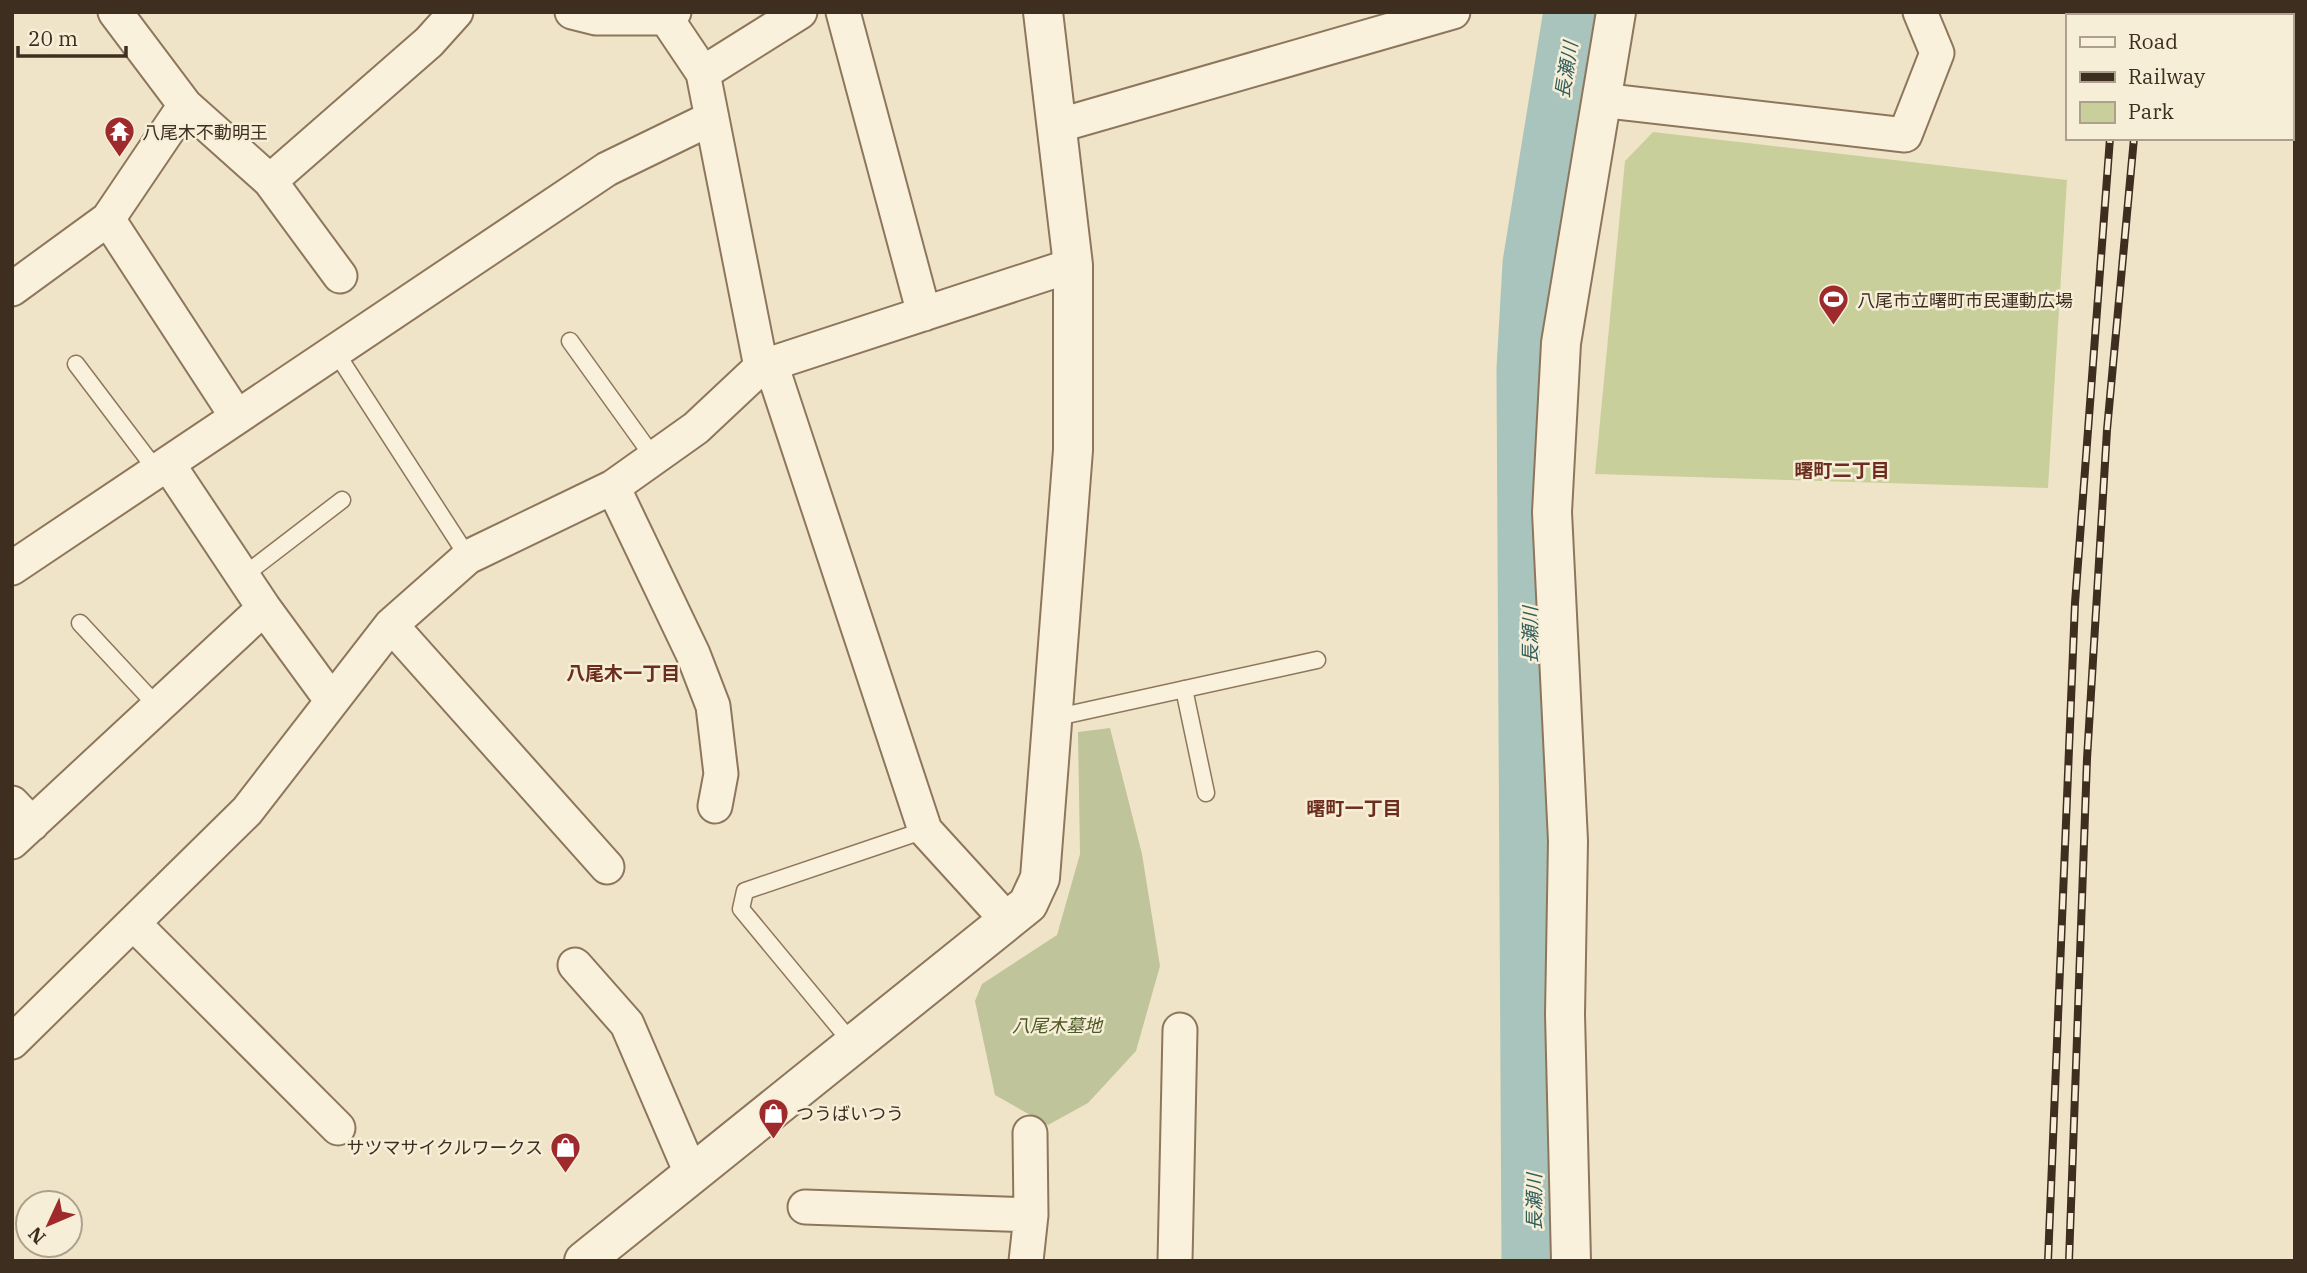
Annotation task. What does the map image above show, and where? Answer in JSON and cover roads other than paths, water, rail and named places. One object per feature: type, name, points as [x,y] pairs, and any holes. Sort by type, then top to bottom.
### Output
[{"type":"street","points":[[115,12],[185,105],[271,181],[340,276]]},
{"type":"street","points":[[271,181],[429,42],[456,12]]},
{"type":"street","points":[[572,12],[596,18],[667,14],[703,73],[766,366],[925,830],[1007,920]]},
{"type":"street","points":[[703,73],[800,12]]},
{"type":"street","points":[[843,12],[924,314]]},
{"type":"street","points":[[584,1261],[1028,904],[1041,878],[1073,450],[1073,265],[1044,12]]},
{"type":"street","points":[[1057,126],[1453,12]]},
{"type":"street","points":[[1571,1261],[1565,1014],[1568,841],[1552,513],[1561,343],[1616,12]]},
{"type":"street","points":[[1600,100],[1905,135],[1937,53],[1920,12]]},
{"type":"street","points":[[12,289],[108,219],[185,105]]},
{"type":"street","points":[[12,568],[607,169],[712,118]]},
{"type":"street","points":[[108,219],[237,417]]},
{"type":"street","points":[[12,1042],[247,811],[391,625],[468,557],[613,487],[696,428],[766,366],[1073,265]]},
{"type":"street","points":[[163,467],[332,701]]},
{"type":"street","points":[[613,487],[693,654],[713,706],[721,774],[715,806]]},
{"type":"street","points":[[19,823],[158,707],[264,608]]},
{"type":"street","points":[[391,625],[607,867]]},
{"type":"street","points":[[133,923],[338,1129]]},
{"type":"street","points":[[575,965],[627,1024],[691,1173]]},
{"type":"street","points":[[1175,1261],[1180,1030]]},
{"type":"street","points":[[1026,1261],[1031,1216],[1030,1133]]},
{"type":"street","points":[[805,1207],[1031,1216]]},
{"type":"lane","points":[[570,341],[654,458]]},
{"type":"lane","points":[[335,351],[468,557]]},
{"type":"lane","points":[[76,364],[163,467]]},
{"type":"lane","points":[[243,576],[342,500]]},
{"type":"lane","points":[[80,624],[158,707]]},
{"type":"lane","points":[[1052,718],[1317,660]]},
{"type":"lane","points":[[1184,690],[1206,793]]},
{"type":"lane","points":[[852,1043],[741,909],[745,891],[925,830]]},
{"type":"waterway","name":"長瀬川","points":[[1534,1261],[1529,369],[1535,264],[1576,12]]},
{"type":"railway","points":[[2048,1261],[2075,603],[2110,140]]},
{"type":"railway","points":[[2069,1261],[2087,759],[2107,430],[2134,140]]},
{"type":"place","name":"八尾木不動明王","points":[[119,159]]},
{"type":"place","name":"八尾市立曙町市民運動広場","points":[[1834,327]]},
{"type":"place","name":"つうばいつう","points":[[773,1140]]},
{"type":"place","name":"サツマサイクルワークス","points":[[566,1174]]},
{"type":"district","name":"曙町二丁目","points":[[1842,470]]},
{"type":"district","name":"八尾木一丁目","points":[[623,673]]},
{"type":"district","name":"曙町一丁目","points":[[1354,808]]},
{"type":"park label","name":"八尾木墓地","points":[[1057,1025]]}]
